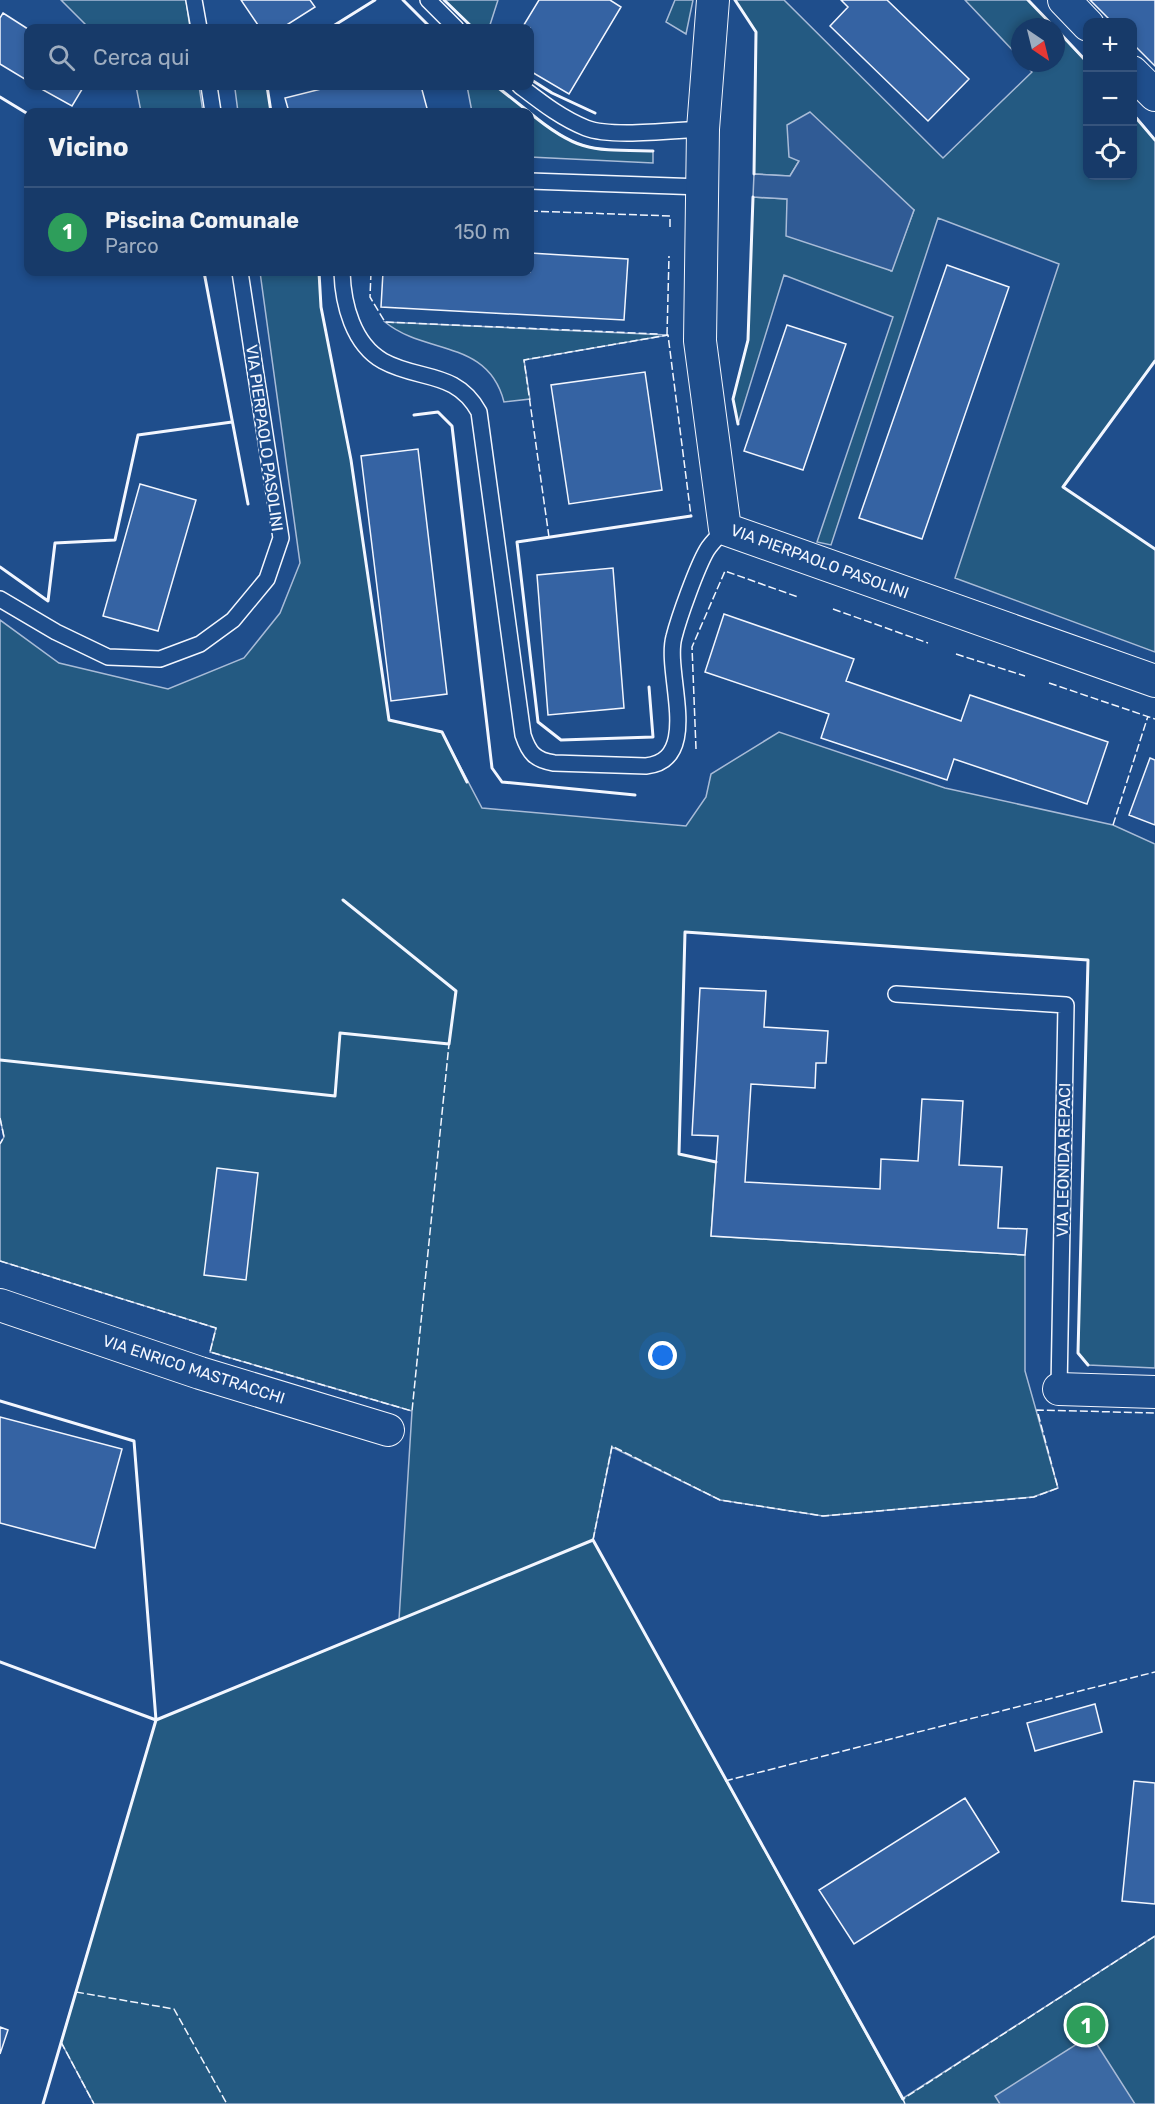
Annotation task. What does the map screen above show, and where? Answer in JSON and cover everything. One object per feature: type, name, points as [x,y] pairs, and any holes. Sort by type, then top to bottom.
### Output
[{"type":"street","name":"VIA PIERPAOLO PASOLINI","points":[[713,0],[703,129],[700,341],[725,529],[1155,681]]},
{"type":"street","points":[[1064,0],[1083,20]]},
{"type":"street","points":[[1137,77],[1155,95]]},
{"type":"street","name":"VIA ENRICO MASTRACCHI","points":[[0,1305],[200,1373],[388,1430]]},
{"type":"street","name":"VIA LEONIDA REPACI","points":[[1059,1389],[1155,1392]]},
{"type":"lane","points":[[194,0],[198,24]]},
{"type":"lane","points":[[428,0],[452,24]]},
{"type":"lane","points":[[210,90],[212,108]]},
{"type":"lane","points":[[525,90],[555,113],[589,130],[623,132],[703,129]]},
{"type":"lane","points":[[534,182],[702,187]]},
{"type":"lane","name":"VIA PIERPAOLO PASOLINI","points":[[0,599],[56,632],[108,657],[160,659],[200,644],[234,620],[267,579],[280,538],[241,276]]},
{"type":"lane","points":[[342,276],[345,302],[351,321],[371,352],[385,362],[457,385],[472,399],[478,411],[523,735],[531,755],[541,762],[646,766],[658,765],[669,756],[677,738],[673,639],[707,550],[725,529]]},
{"type":"lane","name":"VIA LEONIDA REPACI","points":[[896,994],[1066,1005],[1059,1389]]},
{"type":"shaded area","points":[[61,0],[186,0],[189,24],[85,24]]},
{"type":"shaded area","points":[[444,0],[498,0],[490,24],[469,24]]},
{"type":"shaded area","points":[[675,0],[693,0],[686,34],[666,22]]},
{"type":"shaded area","points":[[735,0],[784,0],[943,158],[1032,72],[1065,72],[1065,39],[1083,59],[1083,180],[1137,180],[1137,118],[1155,140],[1155,361],[1063,487],[1155,549],[1155,652],[955,578],[1059,264],[938,218],[831,545],[817,542],[893,317],[784,275],[738,424],[733,399],[748,340],[753,197],[787,199],[891,271],[914,210],[799,161],[790,176],[754,174],[756,32]]},
{"type":"shaded area","points":[[965,0],[1028,0],[1045,18],[1011,18],[1011,49]]},
{"type":"shaded area","points":[[137,90],[200,90],[202,108],[140,108]]},
{"type":"shaded area","points":[[235,90],[268,90],[270,108],[237,108]]},
{"type":"shaded area","points":[[468,90],[501,90],[524,108],[471,108]]},
{"type":"shaded area","points":[[810,112],[914,210],[892,271],[786,236],[787,199],[753,197],[754,174],[790,176],[799,161],[789,157],[787,125]]},
{"type":"shaded area","points":[[534,116],[561,135],[587,146],[600,149],[653,151],[653,163],[534,157]]},
{"type":"shaded area","points":[[261,276],[319,276],[321,307],[351,460],[389,720],[442,732],[482,808],[686,826],[706,797],[711,774],[779,732],[945,788],[1113,825],[1155,844],[1155,1368],[1088,1365],[1078,1353],[1088,960],[685,932],[679,1154],[716,1162],[711,1236],[1025,1255],[1025,1371],[1058,1488],[1033,1497],[823,1516],[720,1500],[612,1447],[593,1540],[902,2099],[1155,1936],[1155,2104],[94,2104],[61,2042],[156,1720],[399,1620],[412,1411],[210,1352],[216,1328],[0,1261],[0,1144],[4,1137],[0,1118],[0,620],[59,663],[168,689],[244,658],[280,613],[300,563]]},
{"type":"shaded area","points":[[385,322],[668,335],[524,360],[530,399],[504,402],[496,382],[484,368],[470,358],[418,340]]},
{"type":"shaded area","points":[[1091,2035],[1135,2104],[1000,2104],[995,2096]]},
{"type":"building","points":[[241,0],[310,0],[315,7],[288,24],[257,24]]},
{"type":"building","points":[[539,0],[610,0],[621,7],[569,94],[534,73],[534,24],[524,24]]},
{"type":"building","points":[[841,0],[887,0],[969,79],[928,121],[830,26],[848,7]]},
{"type":"building","points":[[1090,0],[1155,0],[1155,66],[1137,48],[1137,18],[1108,18]]},
{"type":"building","points":[[3,13],[24,26],[24,79],[0,64],[0,18]]},
{"type":"building","points":[[43,90],[82,90],[72,106]]},
{"type":"building","points":[[317,90],[422,90],[427,108],[288,108],[285,98]]},
{"type":"building","points":[[534,253],[628,259],[624,320],[381,307],[383,276],[534,276]]},
{"type":"building","points":[[947,265],[1009,287],[922,539],[859,518]]},
{"type":"building","points":[[787,325],[846,344],[803,470],[744,451]]},
{"type":"building","points":[[645,372],[662,490],[569,504],[551,385]]},
{"type":"building","points":[[418,449],[447,694],[391,701],[361,456]]},
{"type":"building","points":[[140,484],[196,500],[158,631],[103,616]]},
{"type":"building","points":[[613,568],[624,708],[548,715],[537,575]]},
{"type":"building","points":[[724,614],[854,659],[846,681],[961,721],[970,695],[1108,742],[1087,804],[954,759],[947,780],[821,738],[829,714],[705,672]]},
{"type":"building","points":[[1150,758],[1155,760],[1155,825],[1129,815]]},
{"type":"building","points":[[700,988],[766,991],[764,1027],[828,1031],[826,1063],[816,1063],[815,1088],[751,1084],[745,1182],[880,1189],[881,1159],[918,1161],[922,1099],[963,1101],[959,1165],[1002,1167],[998,1228],[1027,1229],[1025,1255],[711,1236],[718,1136],[692,1135]]},
{"type":"building","points":[[217,1168],[258,1173],[246,1280],[204,1275]]},
{"type":"building","points":[[0,1417],[122,1449],[95,1548],[0,1523]]},
{"type":"building","points":[[1095,1704],[1102,1732],[1035,1751],[1027,1723]]},
{"type":"building","points":[[1134,1781],[1155,1783],[1155,1904],[1122,1901]]},
{"type":"building","points":[[965,1798],[999,1852],[854,1944],[819,1890]]},
{"type":"building","points":[[0,2027],[8,2030],[0,2054]]},
{"type":"fence","points":[[534,211],[670,216],[670,228]]},
{"type":"fence","points":[[667,335],[669,256]]},
{"type":"fence","points":[[371,276],[370,297],[385,322],[658,334]]},
{"type":"fence","points":[[549,537],[524,360],[668,335],[691,516]]},
{"type":"fence","points":[[696,749],[692,647],[725,571],[798,597]]},
{"type":"fence","points":[[833,609],[928,643]]},
{"type":"fence","points":[[956,654],[1025,676]]},
{"type":"fence","points":[[1049,683],[1155,719]]},
{"type":"fence","points":[[1113,825],[1148,716]]},
{"type":"fence","points":[[0,1261],[216,1328],[210,1352],[412,1411],[449,1044]]},
{"type":"fence","points":[[0,1118],[4,1137],[0,1144]]},
{"type":"fence","points":[[593,1540],[612,1446],[720,1500],[823,1516],[1034,1497],[1058,1488],[1037,1410],[1155,1413]]},
{"type":"fence","points":[[725,1781],[1155,1672]]},
{"type":"fence","points":[[905,2104],[903,2099],[1155,1936]]},
{"type":"fence","points":[[76,1992],[174,2009],[227,2104]]},
{"type":"fence","points":[[61,2042],[94,2104]]},
{"type":"wall","points":[[336,24],[375,0]]},
{"type":"wall","points":[[403,0],[427,24]]},
{"type":"wall","points":[[444,0],[469,24]]},
{"type":"wall","points":[[735,0],[756,32],[754,174]]},
{"type":"wall","points":[[1028,0],[1045,18]]},
{"type":"wall","points":[[1065,39],[1083,58]]},
{"type":"wall","points":[[534,82],[552,93],[595,113]]},
{"type":"wall","points":[[268,90],[270,108]]},
{"type":"wall","points":[[501,90],[524,108]]},
{"type":"wall","points":[[0,97],[24,112]]},
{"type":"wall","points":[[534,116],[561,136],[587,147],[653,151]]},
{"type":"wall","points":[[1137,119],[1155,140]]},
{"type":"wall","points":[[738,424],[733,399],[748,340],[753,197]]},
{"type":"wall","points":[[205,276],[248,504]]},
{"type":"wall","points":[[319,276],[321,307],[351,460],[389,720],[442,732],[467,782]]},
{"type":"wall","points":[[1155,361],[1063,487],[1155,549]]},
{"type":"wall","points":[[414,415],[438,412],[452,426],[492,768],[502,782],[635,795]]},
{"type":"wall","points":[[0,567],[48,601],[55,543],[115,540],[138,435],[232,422]]},
{"type":"wall","points":[[649,687],[653,737],[561,740],[538,722],[517,542],[691,516]]},
{"type":"wall","points":[[0,1060],[335,1096],[340,1033],[449,1044],[456,991],[343,900]]},
{"type":"wall","points":[[716,1162],[679,1154],[685,932],[1088,960],[1078,1353],[1088,1365]]},
{"type":"wall","points":[[0,1401],[134,1441],[156,1720],[43,2104]]},
{"type":"wall","points":[[0,1662],[156,1720],[593,1540],[903,2099]]},
{"type":"place","name":"Piscina Comunale","points":[[1086,2025]]}]
